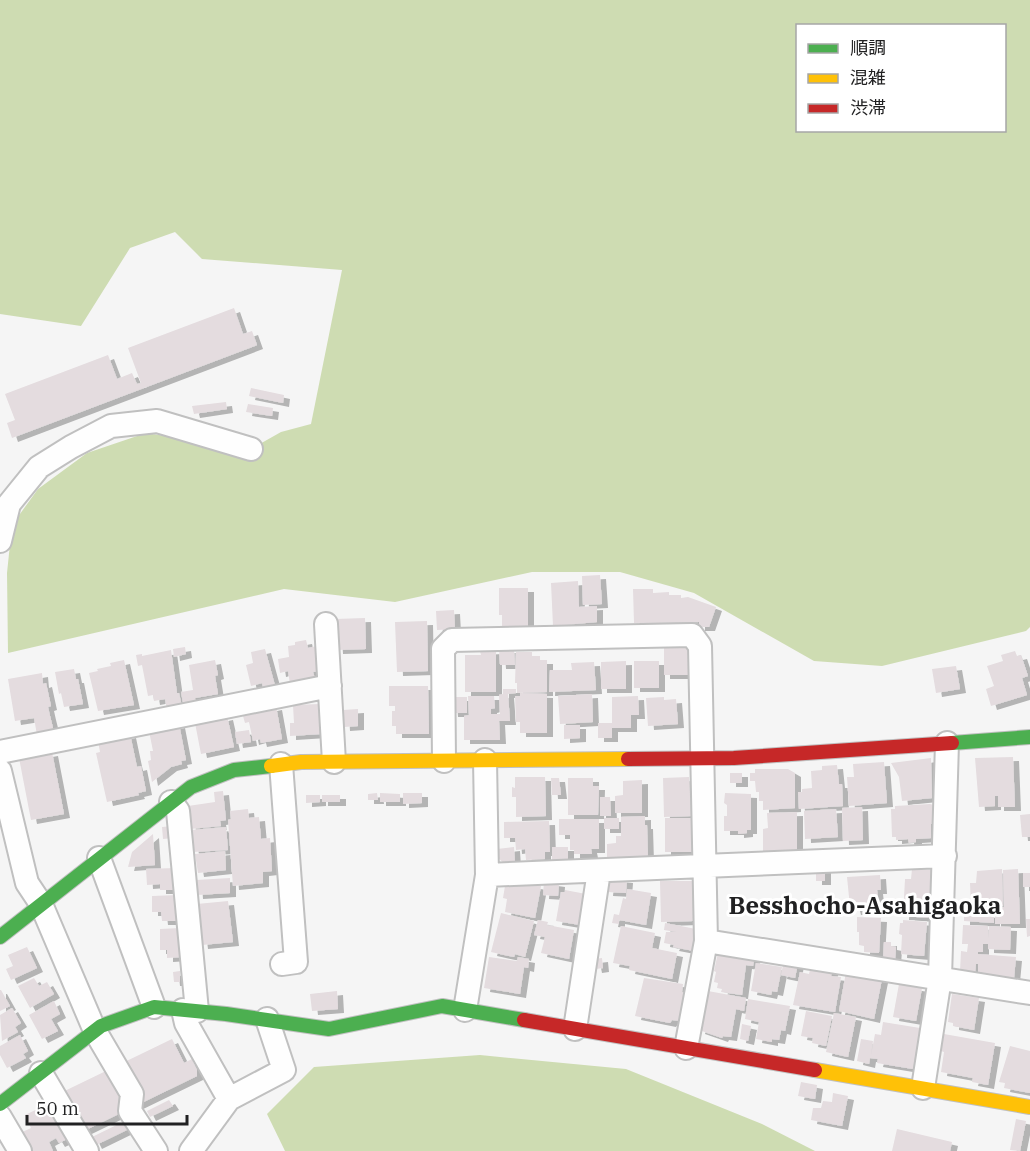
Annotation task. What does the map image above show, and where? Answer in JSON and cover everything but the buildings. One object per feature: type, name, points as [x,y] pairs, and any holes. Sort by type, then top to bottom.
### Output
[{"type":"street","points":[[0,541],[9,504],[39,467],[111,426],[157,421],[251,449]]},
{"type":"street","points":[[326,624],[334,762]]},
{"type":"street","points":[[444,761],[443,649],[452,640],[692,635],[700,646],[706,941],[686,1048]]},
{"type":"street","points":[[0,752],[330,686]]},
{"type":"street","points":[[0,937],[190,787],[234,770],[282,764],[334,762],[702,758],[1030,737]]},
{"type":"street","points":[[923,1088],[940,978],[947,743]]},
{"type":"street","points":[[465,1010],[487,875],[485,760]]},
{"type":"street","points":[[282,764],[296,962],[282,964]]},
{"type":"street","points":[[0,771],[27,883],[41,904],[95,1031],[132,1095],[130,1111],[156,1151]]},
{"type":"street","points":[[171,802],[178,811],[190,1010],[186,1023],[229,1099]]},
{"type":"street","points":[[487,875],[945,856]]},
{"type":"street","points":[[99,858],[154,1007]]},
{"type":"street","points":[[575,1029],[598,871]]},
{"type":"street","points":[[706,941],[1030,993]]},
{"type":"street","points":[[0,1104],[101,1026],[154,1007],[267,1019],[329,1029],[442,1006],[1030,1107]]},
{"type":"street","points":[[191,1151],[229,1099],[284,1070],[267,1019]]},
{"type":"street","points":[[41,1073],[87,1151]]},
{"type":"street","points":[[0,1117],[20,1151]]},
{"type":"green space","points":[[0,0],[1030,0],[1030,627],[1026,631],[882,666],[814,661],[694,593],[620,572],[532,572],[395,602],[284,589],[8,653],[7,573],[12,525],[38,489],[87,453],[146,433],[251,449],[281,432],[311,424],[342,270],[202,259],[175,232],[130,248],[81,326],[0,314]]},
{"type":"green space","points":[[480,1055],[626,1069],[762,1124],[815,1151],[285,1151],[267,1114],[314,1067]]},
{"type":"traffic: fast","points":[[952,743],[1030,737]]},
{"type":"traffic: fast","points":[[0,937],[191,787],[234,770],[271,766]]},
{"type":"traffic: fast","points":[[0,1104],[101,1026],[154,1007],[226,1014],[329,1029],[442,1006],[524,1020]]},
{"type":"traffic: slow","points":[[271,766],[301,762],[628,759]]},
{"type":"traffic: slow","points":[[815,1070],[1030,1107]]},
{"type":"traffic: jam","points":[[628,759],[734,758],[952,743]]},
{"type":"traffic: jam","points":[[524,1020],[815,1070]]},
{"type":"district","name":"Besshocho-Asahigaoka","points":[[865,905]]}]
